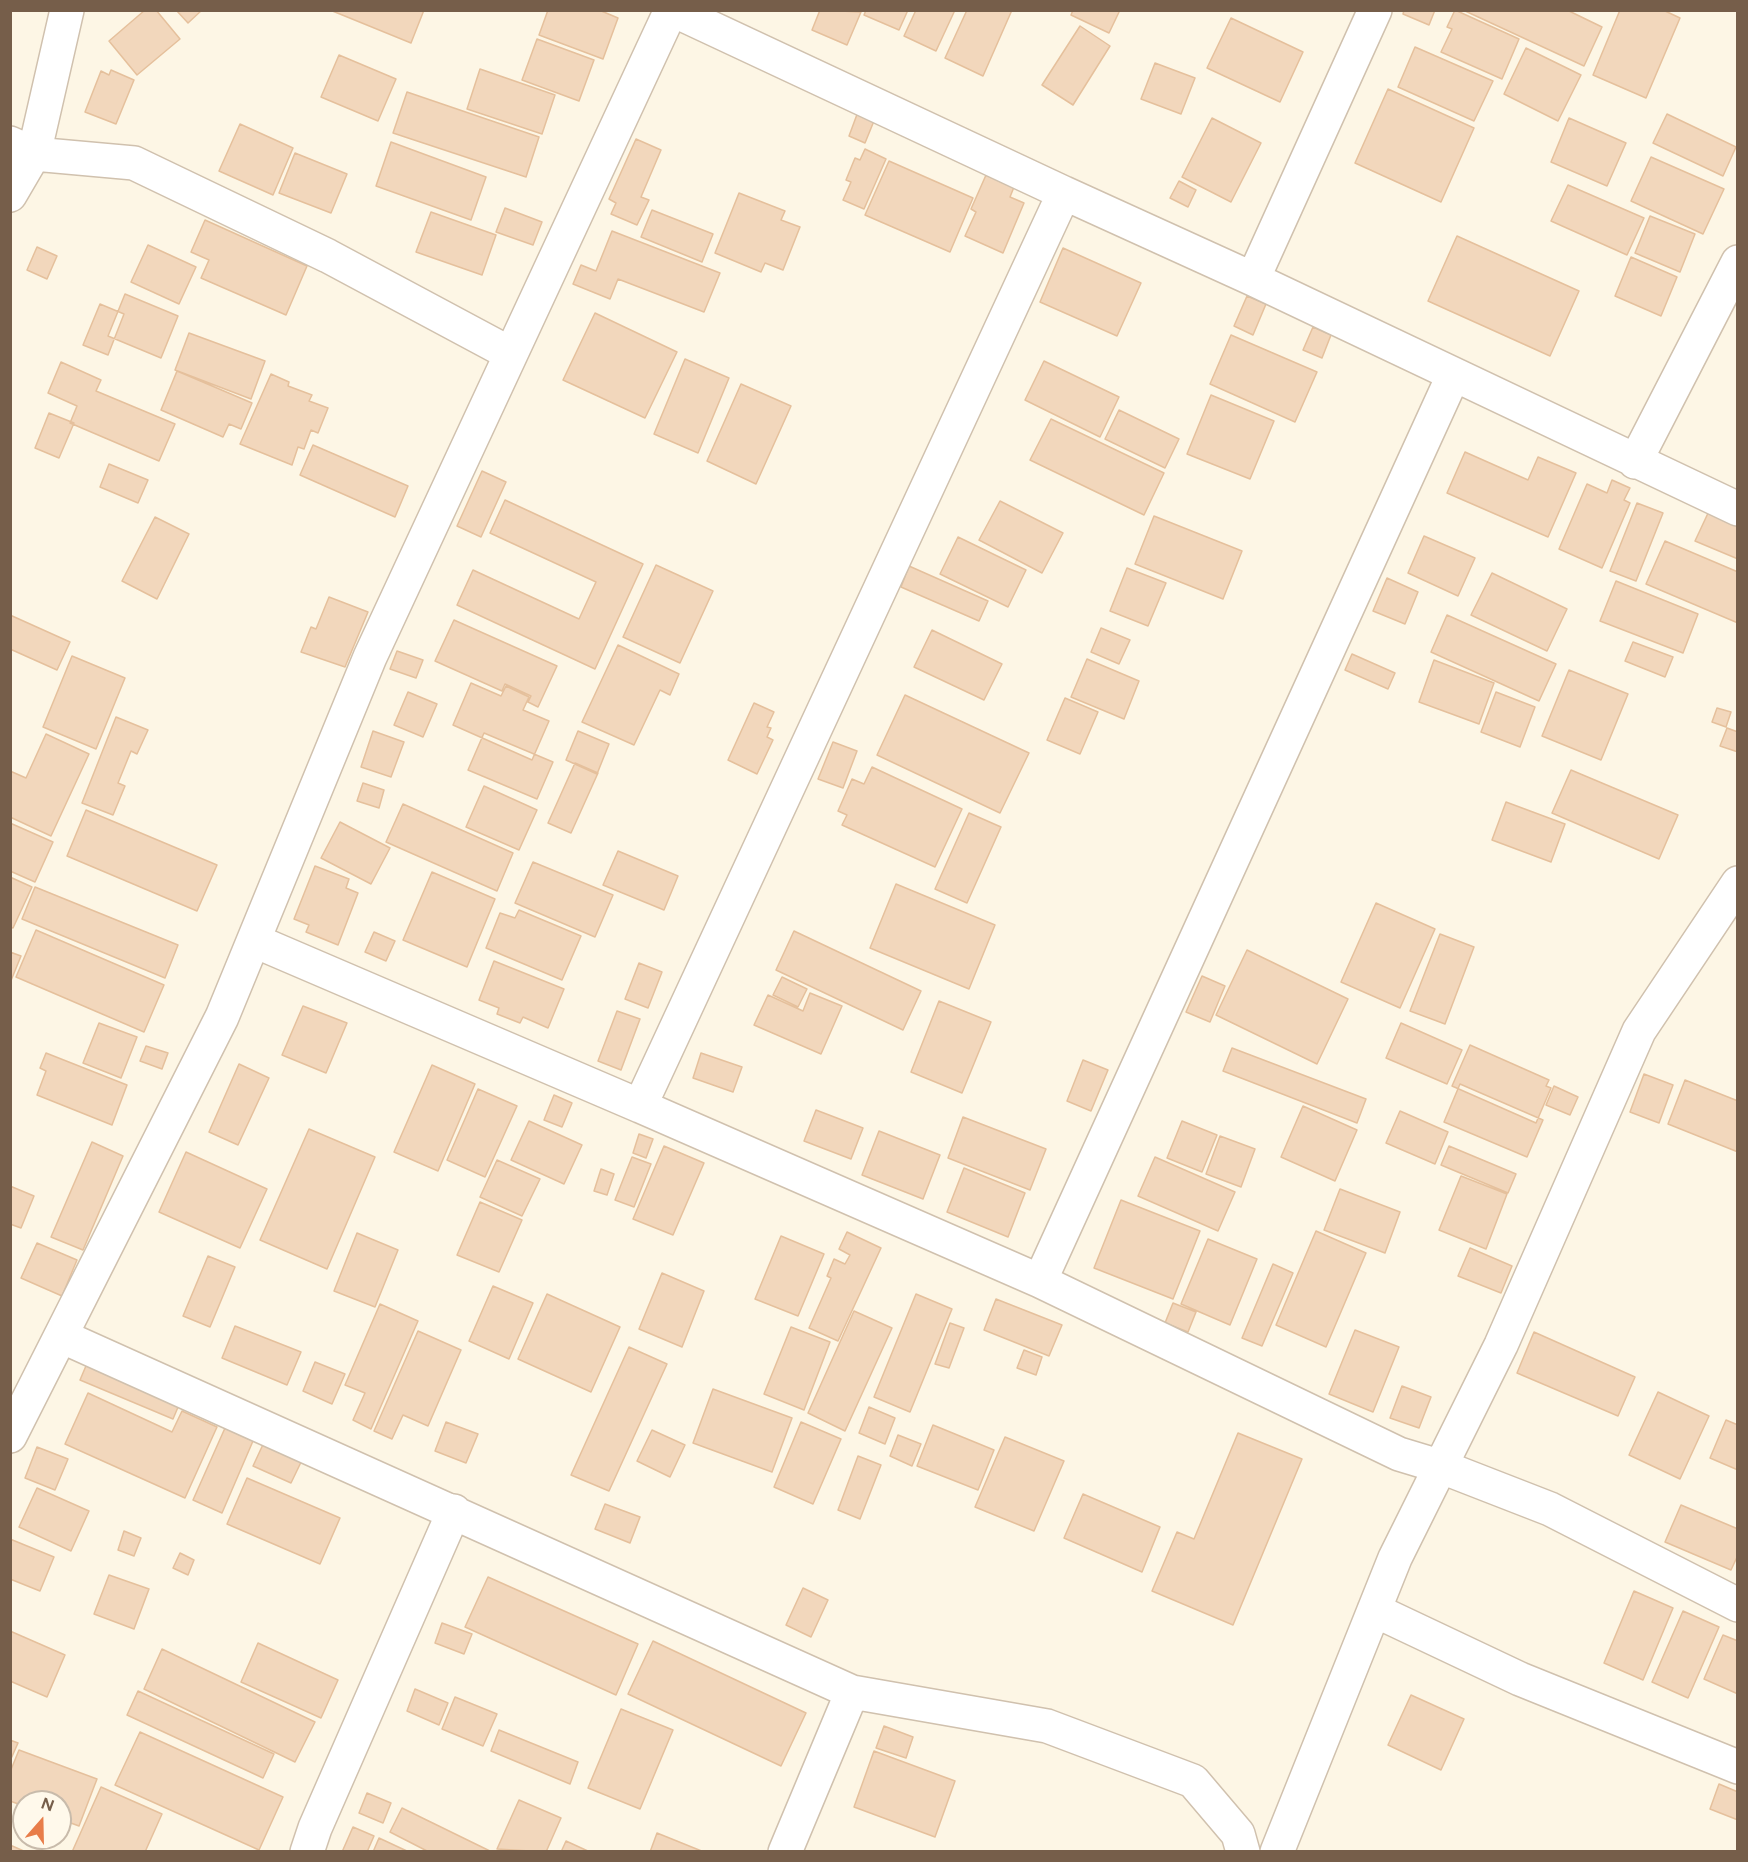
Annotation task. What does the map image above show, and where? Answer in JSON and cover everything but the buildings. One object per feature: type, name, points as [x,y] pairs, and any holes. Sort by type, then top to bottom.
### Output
[{"type":"street","points":[[10,195],[22,149],[67,10]]},
{"type":"street","points":[[11,1434],[222,1017],[370,657],[672,10],[1253,279],[1737,509]]},
{"type":"street","points":[[1253,279],[1375,10]]},
{"type":"street","points":[[22,149],[134,163],[328,256],[511,354]]},
{"type":"street","points":[[640,1106],[1064,193]]},
{"type":"street","points":[[1635,462],[1737,262]]},
{"type":"street","points":[[1040,1281],[1453,375]]},
{"type":"street","points":[[1277,1851],[1395,1558],[1502,1345],[1639,1031],[1737,883]]},
{"type":"street","points":[[255,941],[1040,1281],[1399,1454],[1442,1467],[1550,1509],[1737,1605]]},
{"type":"street","points":[[61,1336],[852,1692],[1047,1726],[1193,1781],[1238,1834],[1243,1851]]},
{"type":"street","points":[[307,1851],[454,1511]]},
{"type":"street","points":[[1374,1610],[1520,1679],[1737,1767]]},
{"type":"street","points":[[784,1851],[852,1692]]}]
